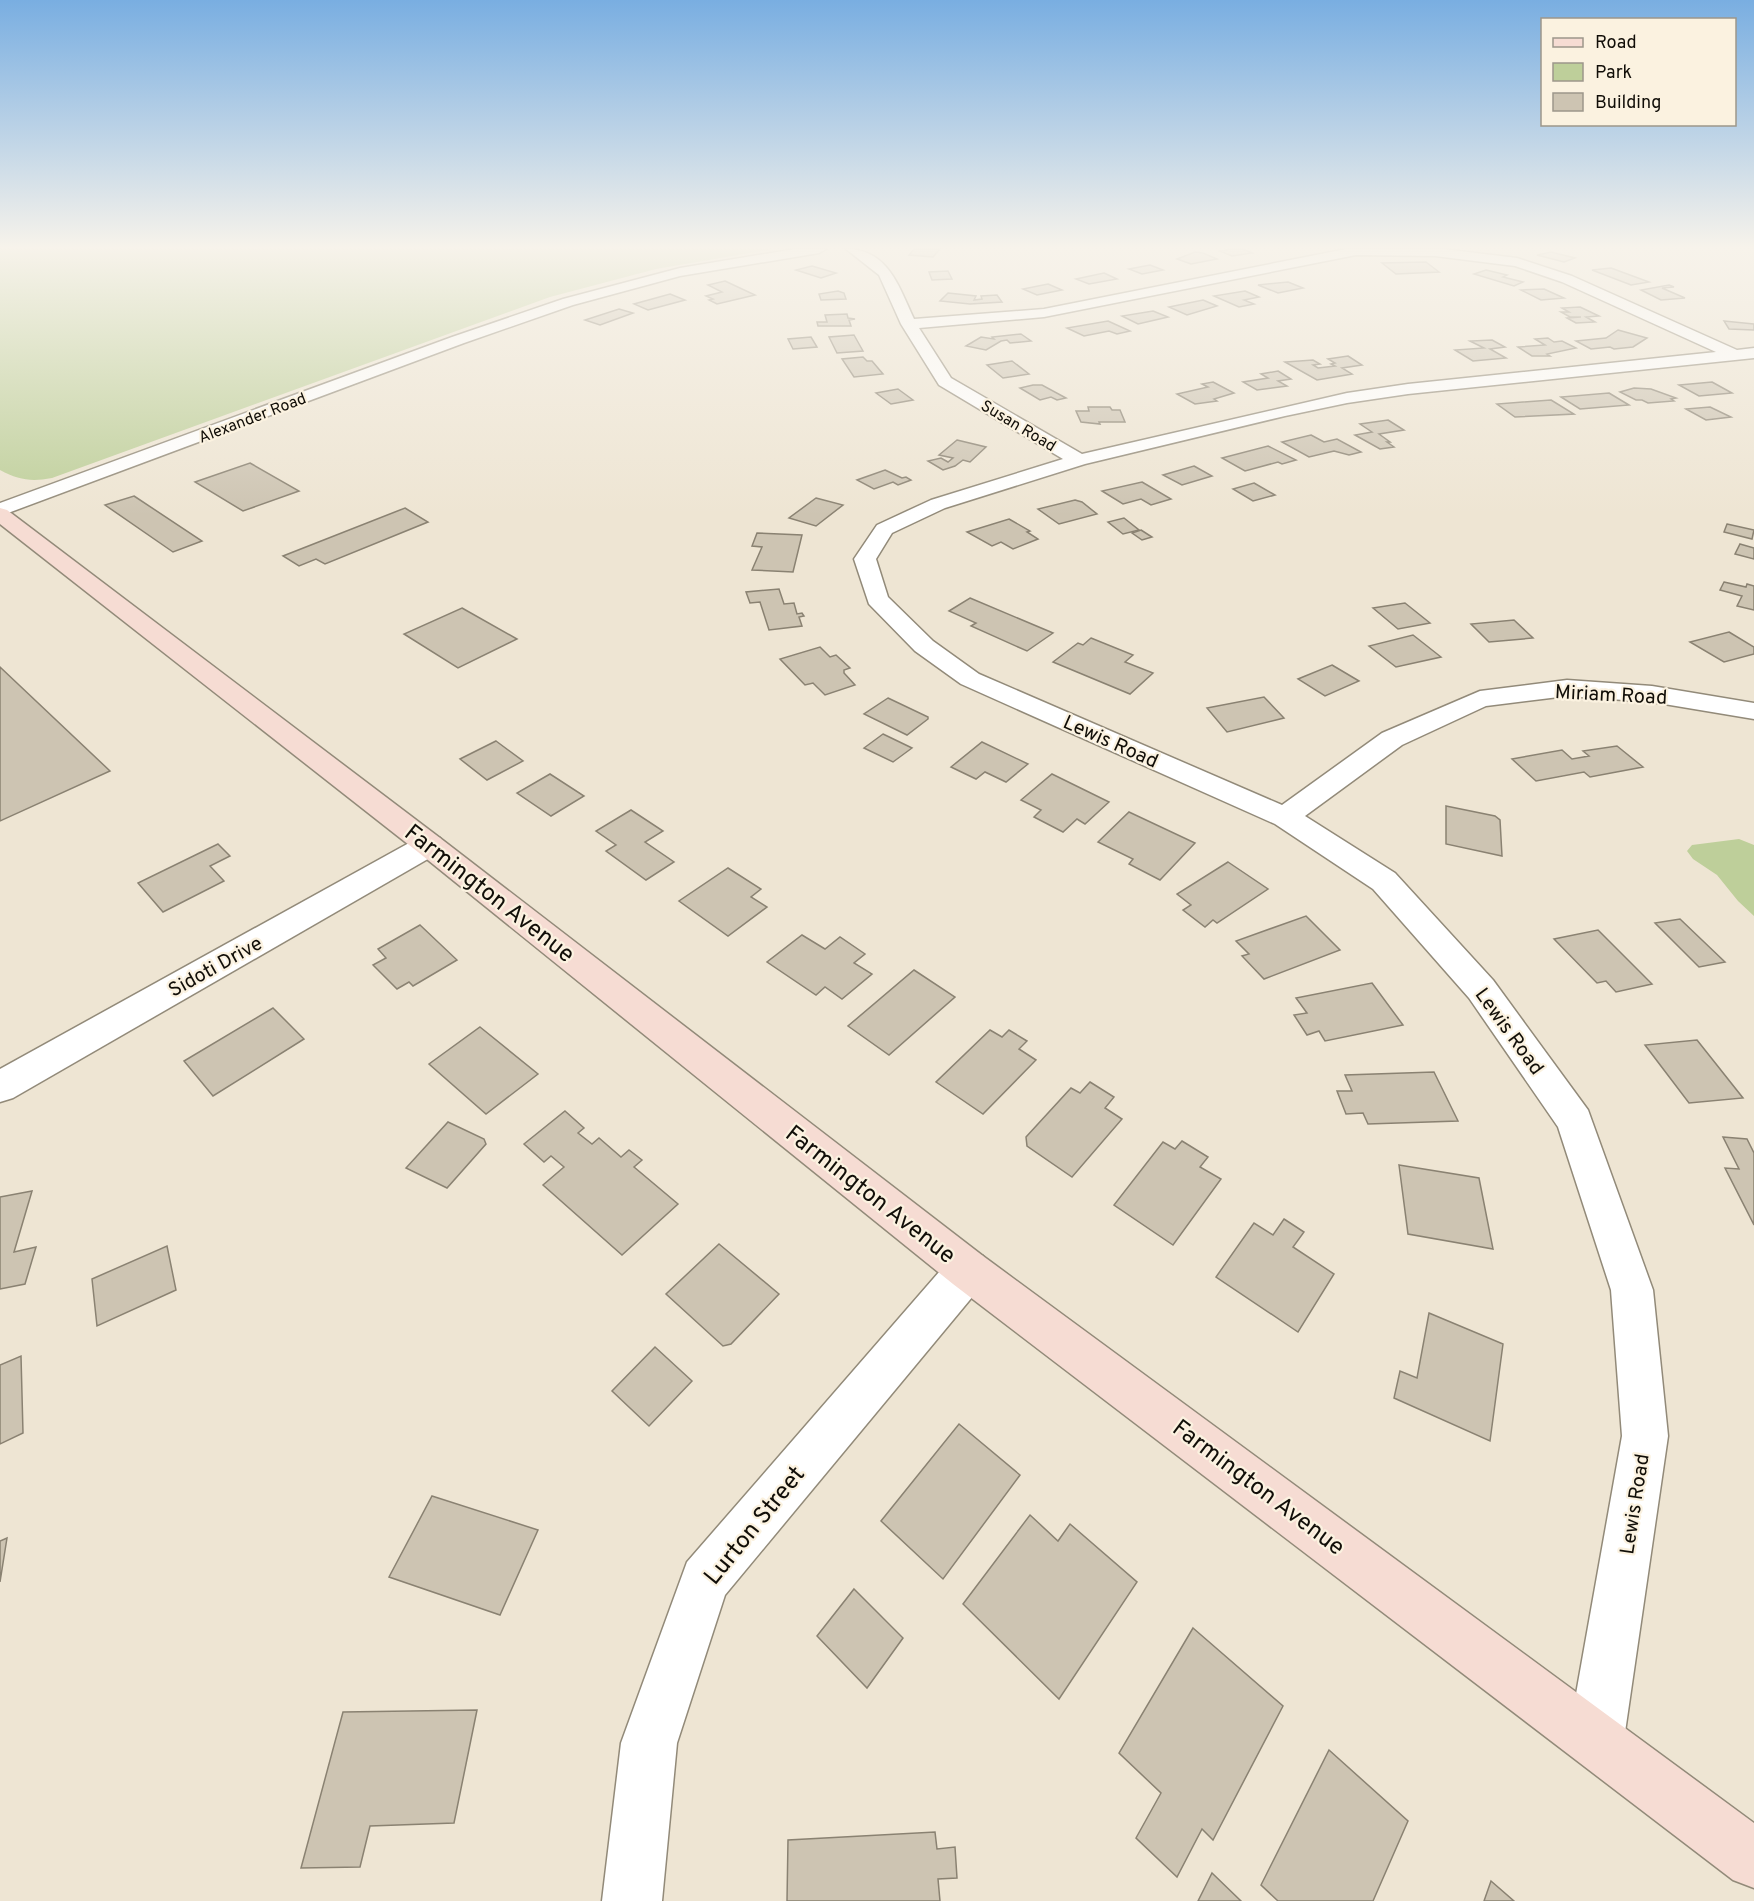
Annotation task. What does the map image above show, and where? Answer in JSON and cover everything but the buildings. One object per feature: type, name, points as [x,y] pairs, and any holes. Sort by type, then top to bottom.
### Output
[{"type":"main road","name":"Farmington Avenue","points":[[0,512],[429,845],[968,1270],[1754,1859]]},
{"type":"street","name":"Alexander Road","points":[[0,512],[465,338]]},
{"type":"street","name":"Susan Road","points":[[918,338],[945,381],[1079,460]]},
{"type":"street","points":[[1706,338],[1745,354]]},
{"type":"street","name":"Lewis Road","points":[[1596,1739],[1645,1436],[1632,1290],[1575,1121],[1481,989],[1384,881],[1285,817],[970,679],[924,646],[877,599],[865,559],[884,529],[938,504],[1079,460],[1285,411],[1357,396],[1408,389],[1745,354]]},
{"type":"street","name":"Miriam Road","points":[[1285,817],[1392,739],[1480,699],[1568,688],[1652,694],[1754,711]]},
{"type":"street","name":"Sidoti Drive","points":[[0,1088],[429,845]]},
{"type":"street","name":"Lurton Street","points":[[632,1901],[649,1743],[705,1580],[968,1270]]},
{"type":"green space","points":[[0,338],[438,338],[52,478],[31,480],[0,470]]},
{"type":"green space","points":[[1739,839],[1754,845],[1754,916],[1738,901],[1717,875],[1693,859],[1687,851],[1692,845]]}]
